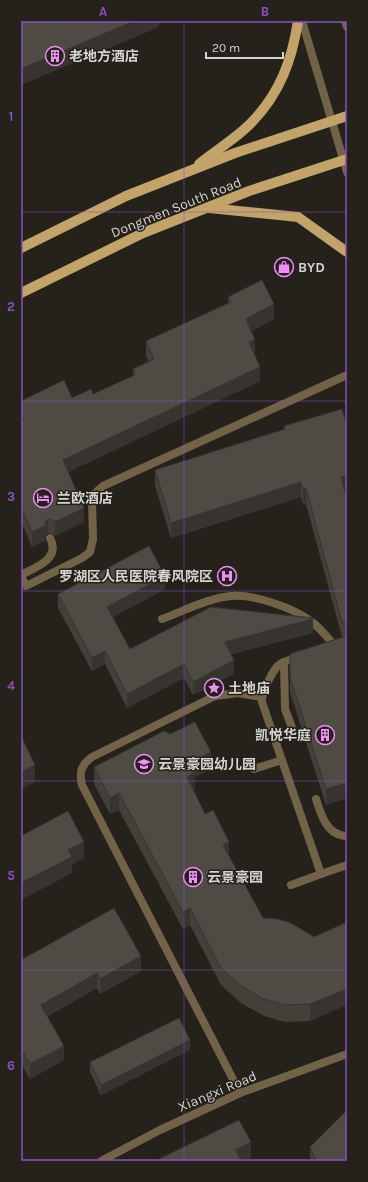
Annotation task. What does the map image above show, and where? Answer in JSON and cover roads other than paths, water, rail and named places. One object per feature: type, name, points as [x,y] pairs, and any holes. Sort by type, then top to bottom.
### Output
[{"type":"main road","points":[[191,170],[252,122],[274,94],[293,50],[298,21]]},
{"type":"main road","name":"Dongmen South Road","points":[[21,248],[126,196],[235,153],[347,116]]},
{"type":"main road","name":"Dongmen South Road","points":[[21,293],[143,233],[249,191],[345,160]]},
{"type":"main road","points":[[207,208],[298,217],[347,252]]},
{"type":"street","points":[[302,21],[345,160],[347,172]]},
{"type":"street","points":[[345,21],[347,27]]},
{"type":"street","points":[[50,538],[53,544],[53,550],[48,561],[21,575],[26,586],[82,558],[90,552],[93,539],[92,500],[94,494],[103,486],[347,375]]},
{"type":"street","points":[[162,619],[219,598],[239,596],[256,598],[292,610],[312,622],[335,646]]},
{"type":"street","points":[[306,655],[284,662],[275,669],[261,697],[321,874]]},
{"type":"street","points":[[284,662],[285,709],[294,734]]},
{"type":"street","points":[[240,1093],[82,785],[80,774],[84,764],[92,758],[215,696],[238,692],[261,697]]},
{"type":"street","points":[[254,769],[282,760]]},
{"type":"street","points":[[316,799],[327,825],[337,835],[347,836]]},
{"type":"street","points":[[291,885],[347,865]]},
{"type":"street","name":"Xiangxi Road","points":[[101,1161],[160,1130],[240,1093],[347,1054]]},
{"type":"place","name":"老地方酒店","points":[[55,56]]},
{"type":"place","name":"BYD","points":[[284,267]]},
{"type":"place","name":"兰欧酒店","points":[[43,498]]},
{"type":"place","name":"罗湖区人民医院春风院区","points":[[227,576]]},
{"type":"place","name":"土地庙","points":[[214,688]]},
{"type":"place","name":"凯悦华庭","points":[[325,735]]},
{"type":"place","name":"云景豪园幼儿园","points":[[144,764]]},
{"type":"place","name":"云景豪园","points":[[193,877]]}]
